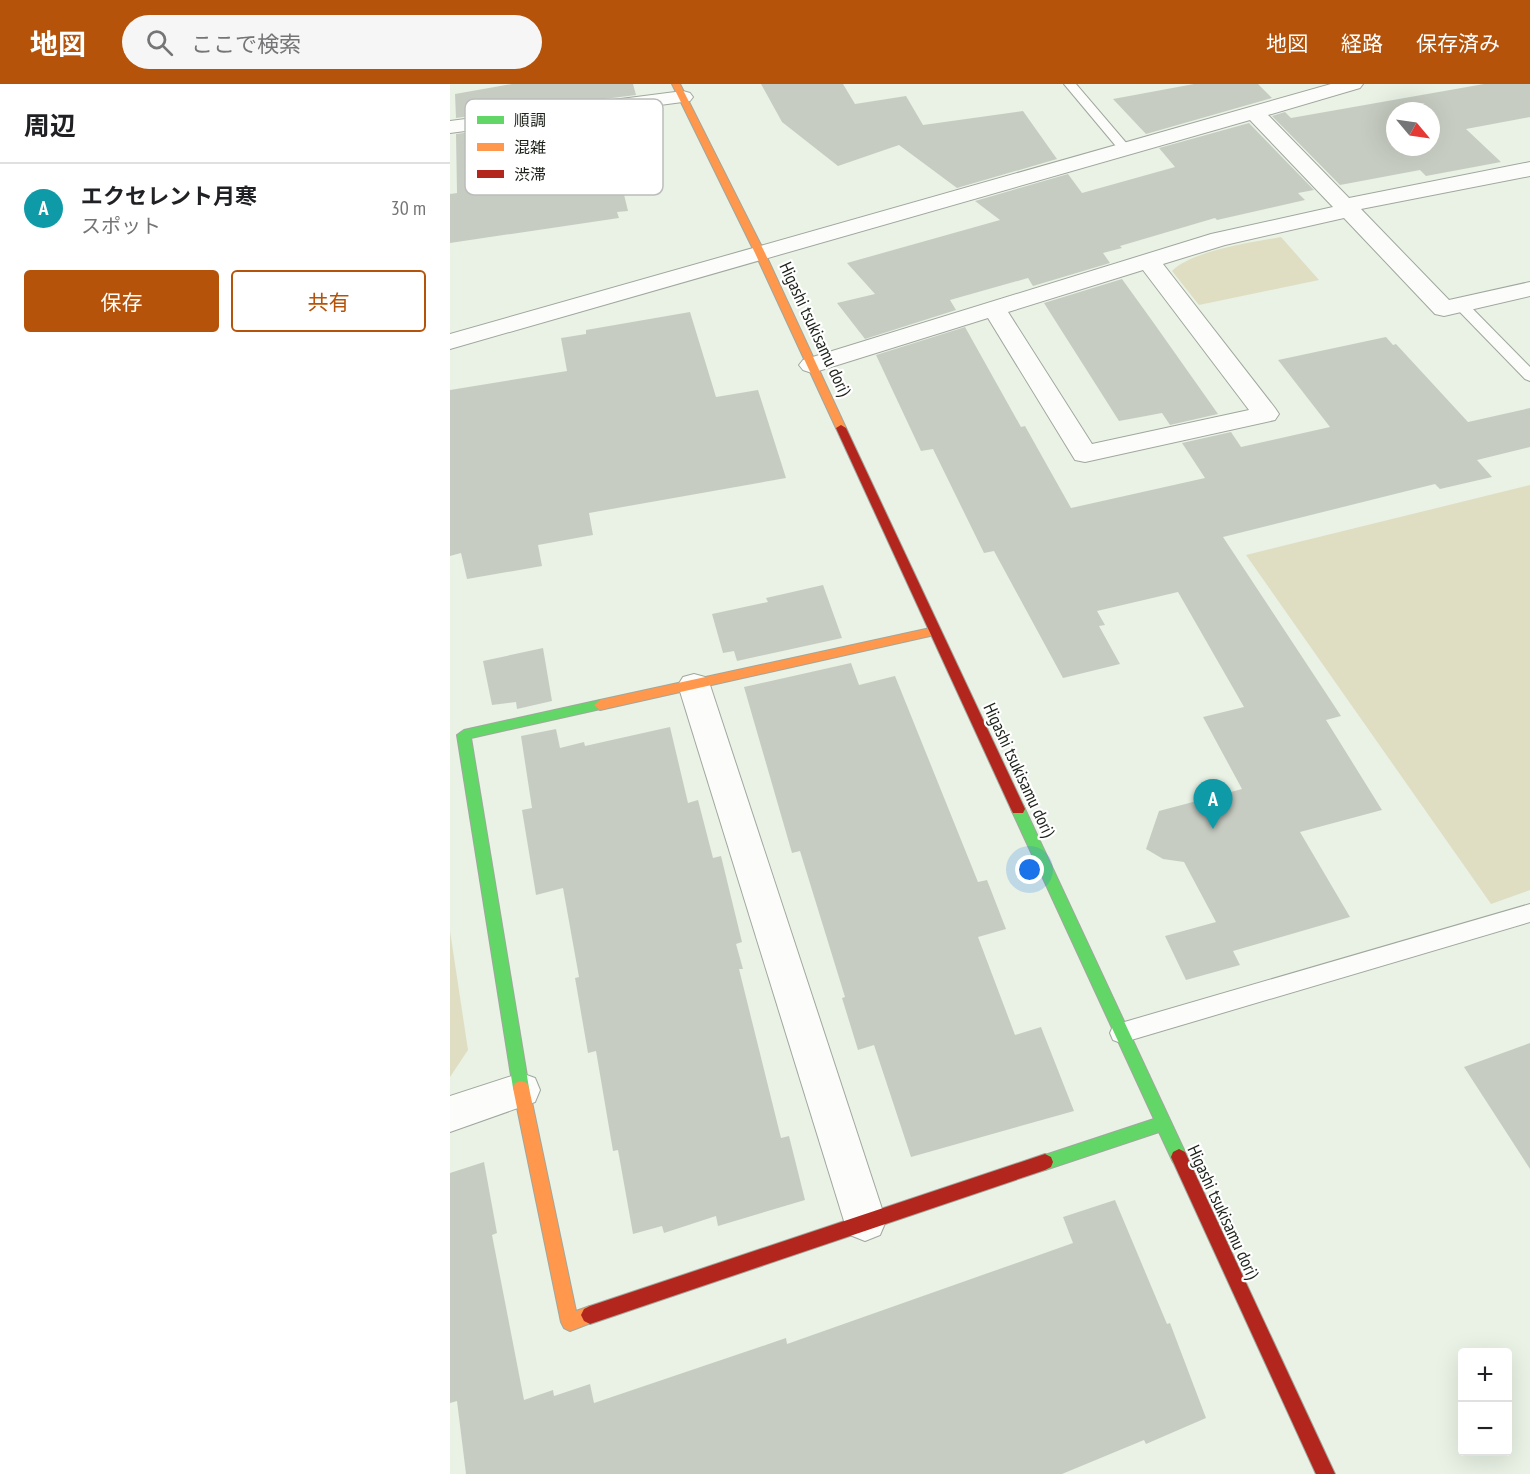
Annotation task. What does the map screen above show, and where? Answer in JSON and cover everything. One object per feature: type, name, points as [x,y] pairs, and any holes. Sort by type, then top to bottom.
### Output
[{"type":"street","points":[[450,342],[1254,112],[1292,92],[1353,84]]},
{"type":"street","points":[[628,99],[679,91]]},
{"type":"street","name":"Higashi tsukisamu dori)","points":[[679,91],[760,253],[1326,1474]]},
{"type":"street","points":[[1254,112],[1444,309],[1530,289]]},
{"type":"street","points":[[450,127],[465,125]]},
{"type":"street","points":[[812,365],[1219,239],[1348,207],[1530,169]]},
{"type":"street","points":[[994,309],[1085,454],[1266,414],[1148,261]]},
{"type":"street","points":[[935,632],[464,735],[520,1090],[570,1322],[865,1221],[1162,1124]]},
{"type":"street","points":[[694,685],[865,1221]]},
{"type":"street","points":[[450,1114],[520,1090]]},
{"type":"lane","points":[[1070,84],[1124,148]]},
{"type":"lane","points":[[1461,305],[1530,376]]},
{"type":"lane","points":[[1121,1033],[1188,1011],[1530,913]]},
{"type":"green space","points":[[1281,237],[1319,280],[1199,305],[1172,271],[1181,264],[1207,253]]},
{"type":"green space","points":[[1530,485],[1530,890],[1491,904],[1246,555]]},
{"type":"green space","points":[[450,931],[468,1050],[450,1077]]},
{"type":"building","points":[[512,84],[633,84],[636,95],[605,99],[465,99],[465,117],[456,118],[455,94]]},
{"type":"building","points":[[761,84],[843,84],[855,104],[906,96],[923,125],[1023,111],[1057,159],[957,188],[899,145],[838,166],[782,122]]},
{"type":"building","points":[[1194,84],[1258,84],[1272,98],[1146,134],[1113,99]]},
{"type":"building","points":[[1484,84],[1530,84],[1530,117],[1466,129],[1501,162],[1426,176],[1420,170],[1340,185],[1272,116],[1285,112],[1291,118]]},
{"type":"building","points":[[1249,123],[1314,190],[1298,193],[1305,200],[1217,220],[1215,218],[1120,246],[1122,248],[1103,253],[1110,263],[1033,286],[1028,278],[950,300],[956,310],[865,339],[837,303],[875,294],[847,263],[1000,220],[975,201],[1068,174],[1082,193],[1175,167],[1159,148]]},
{"type":"building","points":[[465,133],[465,195],[624,195],[628,211],[617,212],[619,218],[450,243],[450,194],[457,193],[456,134]]},
{"type":"building","points":[[1122,279],[1218,414],[1170,425],[1162,413],[1119,421],[1044,303]]},
{"type":"building","points":[[690,312],[716,397],[758,390],[786,478],[589,513],[593,535],[538,545],[542,566],[467,579],[461,553],[450,556],[450,390],[567,371],[561,338],[586,334],[586,330]]},
{"type":"building","points":[[965,327],[1021,427],[1025,426],[1071,508],[1205,478],[1182,443],[1231,432],[1241,447],[1330,427],[1278,360],[1386,337],[1393,345],[1396,344],[1468,422],[1530,408],[1530,447],[1477,460],[1492,477],[1440,489],[1435,484],[1223,537],[1341,716],[1326,720],[1382,810],[1300,832],[1350,917],[1233,951],[1240,965],[1186,980],[1165,936],[1216,922],[1184,862],[1163,859],[1146,849],[1159,811],[1242,789],[1203,717],[1244,707],[1178,592],[1097,611],[1105,625],[1099,626],[1120,664],[1063,678],[994,551],[984,553],[933,449],[921,451],[876,355]]},
{"type":"building","points":[[823,585],[842,638],[737,661],[734,651],[723,653],[712,614],[768,602],[766,598]]},
{"type":"building","points":[[543,648],[552,701],[517,709],[516,702],[492,705],[483,661]]},
{"type":"building","points":[[851,663],[859,685],[895,676],[978,882],[987,880],[1006,929],[978,937],[1015,1035],[1041,1027],[1074,1111],[911,1157],[874,1045],[858,1050],[842,998],[845,997],[800,851],[792,853],[744,687]]},
{"type":"building","points":[[670,727],[688,803],[698,800],[713,858],[721,856],[742,942],[736,944],[743,969],[739,969],[781,1138],[789,1136],[805,1200],[718,1226],[716,1216],[664,1233],[662,1226],[633,1234],[618,1150],[613,1151],[596,1051],[588,1053],[575,978],[579,977],[563,888],[536,895],[522,810],[532,808],[521,736],[556,729],[560,748],[584,742],[585,746]]},
{"type":"building","points":[[1530,1043],[1530,1169],[1464,1067]]},
{"type":"building","points":[[484,1162],[497,1233],[492,1235],[524,1400],[553,1390],[554,1396],[590,1384],[594,1403],[786,1338],[787,1344],[1073,1243],[1063,1217],[1115,1200],[1167,1324],[1170,1323],[1206,1418],[1146,1444],[1144,1440],[1062,1474],[466,1474],[457,1401],[450,1403],[450,1173]]},
{"type":"traffic: fast","points":[[521,1088],[464,735],[600,705]]},
{"type":"traffic: fast","points":[[1018,809],[1179,1157]]},
{"type":"traffic: fast","points":[[1045,1162],[1162,1124]]},
{"type":"traffic: slow","points":[[676,84],[760,253],[841,428]]},
{"type":"traffic: slow","points":[[600,705],[935,631]]},
{"type":"traffic: slow","points":[[521,1088],[570,1322],[590,1315]]},
{"type":"traffic: jam","points":[[841,428],[1018,809]]},
{"type":"traffic: jam","points":[[1179,1157],[1326,1474]]},
{"type":"traffic: jam","points":[[590,1315],[1045,1162]]},
{"type":"place","name":"エクセレント月寒","points":[[1213,829]]}]
